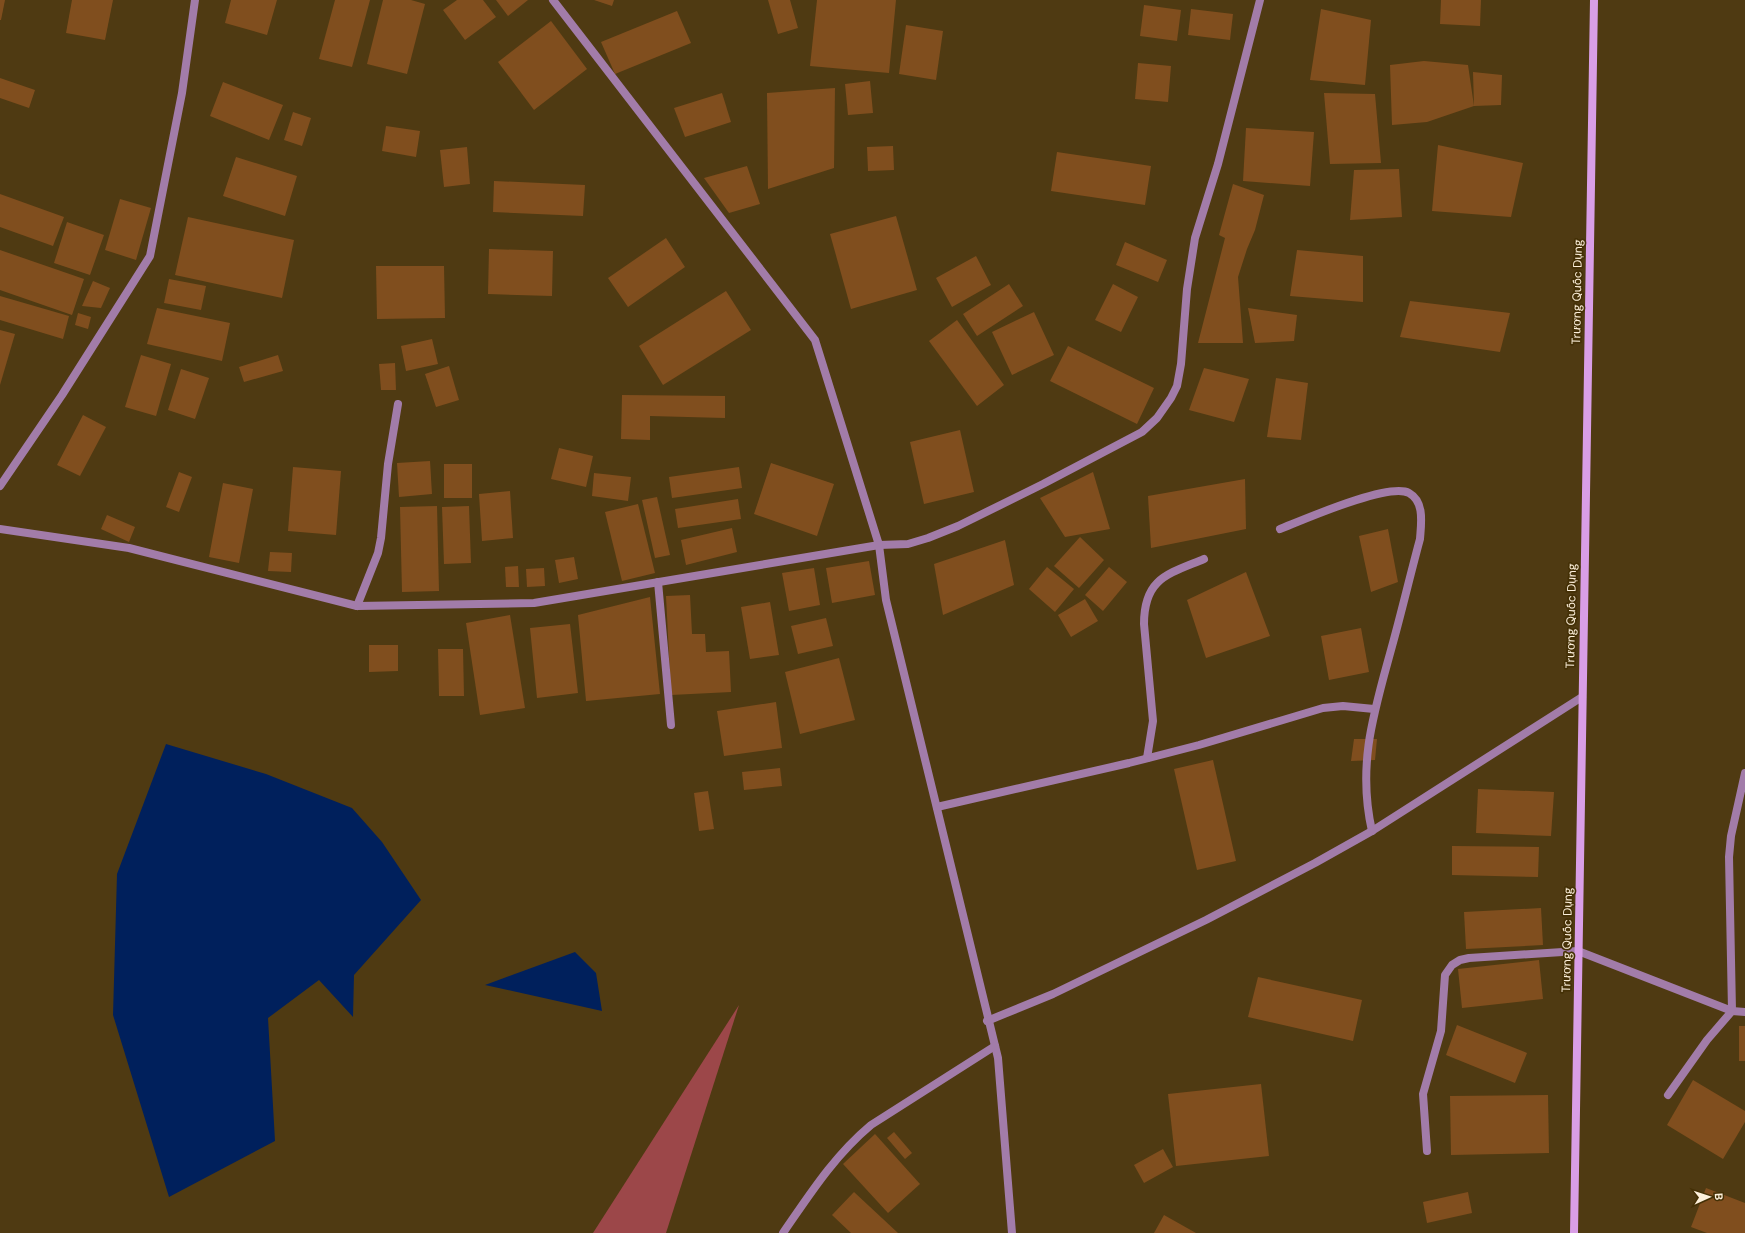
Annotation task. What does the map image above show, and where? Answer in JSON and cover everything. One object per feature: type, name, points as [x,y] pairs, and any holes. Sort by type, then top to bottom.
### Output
[{"type":"street","points":[[0,486],[62,395],[150,256],[182,93],[195,0]]},
{"type":"street","points":[[553,0],[815,340],[879,545],[886,600],[998,1058],[1012,1233]]},
{"type":"street","points":[[0,529],[128,548],[357,606],[534,603],[879,545],[908,544],[958,526],[1043,484],[1142,432],[1157,418],[1171,398],[1177,386],[1181,364],[1187,289],[1195,238],[1218,164],[1260,0]]},
{"type":"street","name":"Trương Quốc Dụng","points":[[1574,1233],[1594,0]]},
{"type":"street","points":[[357,606],[378,553],[381,538],[388,464],[398,404]]},
{"type":"street","points":[[1280,529],[1386,491],[1405,492],[1411,494],[1419,504],[1422,517],[1420,538],[1374,709],[1364,782],[1367,809],[1372,831]]},
{"type":"street","points":[[1147,758],[1154,721],[1144,624],[1146,598],[1151,588],[1160,579],[1170,573],[1204,559]]},
{"type":"street","points":[[658,582],[671,724]]},
{"type":"street","points":[[988,1021],[1053,994],[1206,920],[1315,863],[1372,831],[1582,697]]},
{"type":"street","points":[[937,807],[1199,745],[1323,708],[1343,706],[1374,709]]},
{"type":"street","points":[[1668,1096],[1707,1040],[1732,1011],[1729,857],[1732,828],[1745,773]]},
{"type":"street","points":[[1427,1151],[1423,1094],[1441,1031],[1445,975],[1452,965],[1460,960],[1469,958],[1578,951],[1732,1011],[1745,1012]]},
{"type":"street","points":[[783,1233],[827,1170],[871,1125],[995,1046]]},
{"type":"shaded area","points":[[739,1005],[666,1233],[593,1233]]},
{"type":"water","points":[[166,744],[266,774],[352,808],[382,842],[421,900],[354,975],[353,1017],[319,980],[268,1018],[275,1141],[169,1197],[113,1015],[117,874]]},
{"type":"water","points":[[575,952],[596,973],[602,1011],[485,985]]},
{"type":"building","points":[[0,0],[5,0],[1,20],[0,20]]},
{"type":"building","points":[[72,0],[113,0],[105,40],[66,33]]},
{"type":"building","points":[[231,0],[277,0],[267,35],[225,23]]},
{"type":"building","points":[[335,0],[370,0],[352,67],[319,59]]},
{"type":"building","points":[[383,0],[411,0],[425,4],[407,74],[367,64]]},
{"type":"building","points":[[457,0],[483,0],[496,17],[465,40],[443,10]]},
{"type":"building","points":[[496,0],[528,0],[508,16]]},
{"type":"building","points":[[594,0],[614,0],[612,6]]},
{"type":"building","points":[[768,0],[790,0],[798,28],[778,34]]},
{"type":"building","points":[[817,0],[896,0],[889,73],[810,66]]},
{"type":"building","points":[[1441,0],[1481,0],[1480,26],[1440,24]]},
{"type":"building","points":[[1144,5],[1181,10],[1177,41],[1140,36]]},
{"type":"building","points":[[1191,9],[1233,14],[1230,40],[1188,35]]},
{"type":"building","points":[[1321,9],[1371,20],[1365,85],[1310,80]]},
{"type":"building","points":[[677,11],[691,43],[615,74],[601,42]]},
{"type":"building","points":[[551,21],[587,69],[534,110],[498,62]]},
{"type":"building","points":[[906,25],[943,31],[936,80],[899,74]]},
{"type":"building","points":[[1424,61],[1468,65],[1474,106],[1427,122],[1392,125],[1390,65]]},
{"type":"building","points":[[1138,63],[1171,66],[1168,102],[1135,99]]},
{"type":"building","points":[[1473,72],[1502,75],[1501,105],[1474,106]]},
{"type":"building","points":[[0,78],[35,90],[29,108],[0,98]]},
{"type":"building","points":[[870,81],[873,113],[848,115],[845,84]]},
{"type":"building","points":[[223,82],[283,105],[269,140],[210,116]]},
{"type":"building","points":[[835,88],[834,168],[768,189],[767,93]]},
{"type":"building","points":[[722,93],[731,122],[685,137],[674,108]]},
{"type":"building","points":[[1324,93],[1375,94],[1381,163],[1330,164]]},
{"type":"building","points":[[293,112],[311,118],[302,146],[284,140]]},
{"type":"building","points":[[386,126],[420,131],[416,157],[382,151]]},
{"type":"building","points":[[1246,128],[1314,132],[1310,186],[1243,181]]},
{"type":"building","points":[[1438,145],[1523,163],[1511,217],[1432,211]]},
{"type":"building","points":[[893,146],[894,170],[868,171],[867,147]]},
{"type":"building","points":[[467,147],[470,184],[444,187],[440,150]]},
{"type":"building","points":[[1057,152],[1151,166],[1145,205],[1051,191]]},
{"type":"building","points":[[236,157],[297,176],[285,216],[223,196]]},
{"type":"building","points":[[747,166],[760,204],[729,213],[704,178]]},
{"type":"building","points":[[1399,169],[1402,217],[1350,220],[1354,170]]},
{"type":"building","points":[[494,181],[585,185],[583,216],[493,212]]},
{"type":"building","points":[[1233,184],[1264,195],[1255,230],[1238,277],[1243,343],[1198,343],[1225,238],[1219,235]]},
{"type":"building","points":[[0,194],[64,217],[53,246],[0,227]]},
{"type":"building","points":[[120,199],[151,208],[136,260],[105,250]]},
{"type":"building","points":[[896,216],[917,290],[851,309],[830,234]]},
{"type":"building","points":[[188,217],[294,240],[282,298],[175,275]]},
{"type":"building","points":[[67,222],[104,235],[90,275],[54,263]]},
{"type":"building","points":[[666,238],[685,267],[628,307],[608,278]]},
{"type":"building","points":[[1125,242],[1167,260],[1158,282],[1116,265]]},
{"type":"building","points":[[489,249],[553,251],[552,296],[488,294]]},
{"type":"building","points":[[0,250],[84,279],[72,315],[0,290]]},
{"type":"building","points":[[1297,250],[1363,256],[1363,302],[1290,296]]},
{"type":"building","points":[[976,256],[991,285],[952,307],[936,278]]},
{"type":"building","points":[[376,266],[444,266],[445,318],[377,319]]},
{"type":"building","points":[[169,279],[206,286],[201,310],[164,303]]},
{"type":"building","points":[[93,281],[110,288],[101,308],[82,306]]},
{"type":"building","points":[[1009,284],[1023,306],[977,336],[963,314]]},
{"type":"building","points":[[1113,284],[1138,297],[1121,332],[1095,320]]},
{"type":"building","points":[[726,291],[751,330],[663,385],[639,346]]},
{"type":"building","points":[[0,296],[69,316],[63,339],[0,320]]},
{"type":"building","points":[[1410,301],[1510,313],[1500,352],[1400,337]]},
{"type":"building","points":[[157,308],[230,323],[222,361],[147,344]]},
{"type":"building","points":[[1248,308],[1297,315],[1294,341],[1255,343]]},
{"type":"building","points":[[1034,312],[1054,355],[1012,375],[992,332]]},
{"type":"building","points":[[78,313],[91,317],[88,329],[75,325]]},
{"type":"building","points":[[957,320],[1004,385],[977,406],[929,341]]},
{"type":"building","points":[[0,330],[15,334],[0,385]]},
{"type":"building","points":[[432,339],[438,364],[406,371],[401,346]]},
{"type":"building","points":[[1068,346],[1154,388],[1137,424],[1050,381]]},
{"type":"building","points":[[141,355],[171,364],[156,416],[125,407]]},
{"type":"building","points":[[278,355],[283,371],[244,382],[239,367]]},
{"type":"building","points":[[395,363],[396,390],[381,390],[379,364]]},
{"type":"building","points":[[449,366],[459,400],[436,407],[425,374]]},
{"type":"building","points":[[1204,368],[1249,379],[1234,422],[1189,410]]},
{"type":"building","points":[[181,369],[209,378],[195,419],[168,410]]},
{"type":"building","points":[[1276,378],[1308,383],[1301,440],[1267,437]]},
{"type":"building","points":[[622,395],[725,396],[725,418],[650,416],[650,440],[621,439]]},
{"type":"building","points":[[83,415],[106,427],[80,476],[57,465]]},
{"type":"building","points":[[960,430],[974,492],[924,504],[910,442]]},
{"type":"building","points":[[559,448],[593,456],[586,487],[551,479]]},
{"type":"building","points":[[430,461],[432,494],[399,497],[397,463]]},
{"type":"building","points":[[771,463],[834,484],[817,536],[754,514]]},
{"type":"building","points":[[444,464],[472,464],[472,498],[444,498]]},
{"type":"building","points":[[293,467],[341,471],[336,535],[288,531]]},
{"type":"building","points":[[739,467],[742,488],[672,498],[669,477]]},
{"type":"building","points":[[179,472],[192,477],[179,512],[166,507]]},
{"type":"building","points":[[1093,472],[1110,529],[1065,537],[1040,498]]},
{"type":"building","points":[[594,473],[631,477],[628,501],[592,496]]},
{"type":"building","points":[[1245,479],[1246,529],[1151,548],[1148,496]]},
{"type":"building","points":[[223,483],[253,489],[239,563],[209,557]]},
{"type":"building","points":[[510,491],[513,538],[482,541],[479,494]]},
{"type":"building","points":[[657,497],[670,555],[655,558],[642,500]]},
{"type":"building","points":[[738,499],[741,519],[678,528],[675,509]]},
{"type":"building","points":[[638,504],[655,573],[622,581],[605,512]]},
{"type":"building","points":[[437,506],[439,591],[402,592],[400,507]]},
{"type":"building","points":[[469,506],[471,563],[444,564],[442,507]]},
{"type":"building","points":[[107,515],[135,527],[129,542],[101,529]]},
{"type":"building","points":[[732,528],[737,552],[686,565],[681,540]]},
{"type":"building","points":[[1388,529],[1398,582],[1371,592],[1359,536]]},
{"type":"building","points":[[1080,537],[1104,560],[1079,588],[1054,566]]},
{"type":"building","points":[[1005,540],[1014,585],[943,615],[934,564]]},
{"type":"building","points":[[270,552],[292,553],[291,572],[268,571]]},
{"type":"building","points":[[574,557],[578,579],[559,583],[555,560]]},
{"type":"building","points":[[869,561],[875,595],[832,603],[826,568]]},
{"type":"building","points":[[518,566],[519,587],[506,587],[505,567]]},
{"type":"building","points":[[1047,567],[1074,589],[1055,612],[1029,589]]},
{"type":"building","points":[[1109,567],[1127,582],[1103,611],[1085,595]]},
{"type":"building","points":[[544,568],[545,586],[527,587],[526,569]]},
{"type":"building","points":[[814,568],[820,605],[789,611],[782,573]]},
{"type":"building","points":[[1246,572],[1270,636],[1206,658],[1187,600]]},
{"type":"building","points":[[690,595],[692,634],[705,634],[706,652],[729,651],[731,692],[671,695],[666,596]]},
{"type":"building","points":[[650,597],[660,694],[586,701],[578,615]]},
{"type":"building","points":[[1085,599],[1098,621],[1071,637],[1058,615]]},
{"type":"building","points":[[770,602],[779,655],[750,659],[741,607]]},
{"type":"building","points":[[510,615],[525,708],[480,715],[466,623]]},
{"type":"building","points":[[826,618],[833,646],[798,654],[791,626]]},
{"type":"building","points":[[570,624],[578,693],[537,698],[530,628]]},
{"type":"building","points":[[1361,628],[1369,672],[1329,680],[1321,636]]},
{"type":"building","points":[[369,645],[398,645],[398,671],[369,672]]},
{"type":"building","points":[[438,649],[463,649],[464,696],[439,696]]},
{"type":"building","points":[[839,658],[855,720],[800,734],[785,672]]},
{"type":"building","points":[[776,702],[782,748],[724,756],[717,711]]},
{"type":"building","points":[[1354,739],[1377,739],[1375,760],[1351,761]]},
{"type":"building","points":[[1213,760],[1236,861],[1197,870],[1174,769]]},
{"type":"building","points":[[780,768],[782,786],[744,790],[742,772]]},
{"type":"building","points":[[1478,789],[1554,792],[1551,836],[1476,833]]},
{"type":"building","points":[[708,791],[714,829],[699,831],[694,793]]},
{"type":"building","points":[[1452,846],[1539,847],[1538,877],[1452,875]]},
{"type":"building","points":[[1541,908],[1543,945],[1466,949],[1464,912]]},
{"type":"building","points":[[1539,960],[1543,999],[1462,1008],[1458,969]]},
{"type":"building","points":[[1258,977],[1362,1000],[1353,1041],[1248,1017]]},
{"type":"building","points":[[1457,1025],[1527,1053],[1515,1083],[1446,1055]]},
{"type":"building","points":[[1739,1026],[1745,1026],[1745,1061],[1739,1061]]},
{"type":"building","points":[[1693,1080],[1745,1111],[1745,1122],[1723,1159],[1667,1125]]},
{"type":"building","points":[[1261,1084],[1269,1156],[1176,1166],[1168,1094]]},
{"type":"building","points":[[1548,1095],[1549,1153],[1451,1155],[1450,1096]]},
{"type":"building","points":[[894,1132],[912,1153],[905,1159],[887,1138]]},
{"type":"building","points":[[875,1134],[920,1184],[888,1213],[843,1164]]},
{"type":"building","points":[[1163,1149],[1173,1167],[1144,1183],[1134,1165]]},
{"type":"building","points":[[1706,1188],[1745,1203],[1745,1233],[1707,1233],[1691,1227]]},
{"type":"building","points":[[854,1192],[898,1233],[851,1233],[832,1215]]},
{"type":"building","points":[[1468,1192],[1472,1213],[1427,1223],[1423,1202]]},
{"type":"building","points":[[1164,1215],[1196,1233],[1154,1233]]}]
